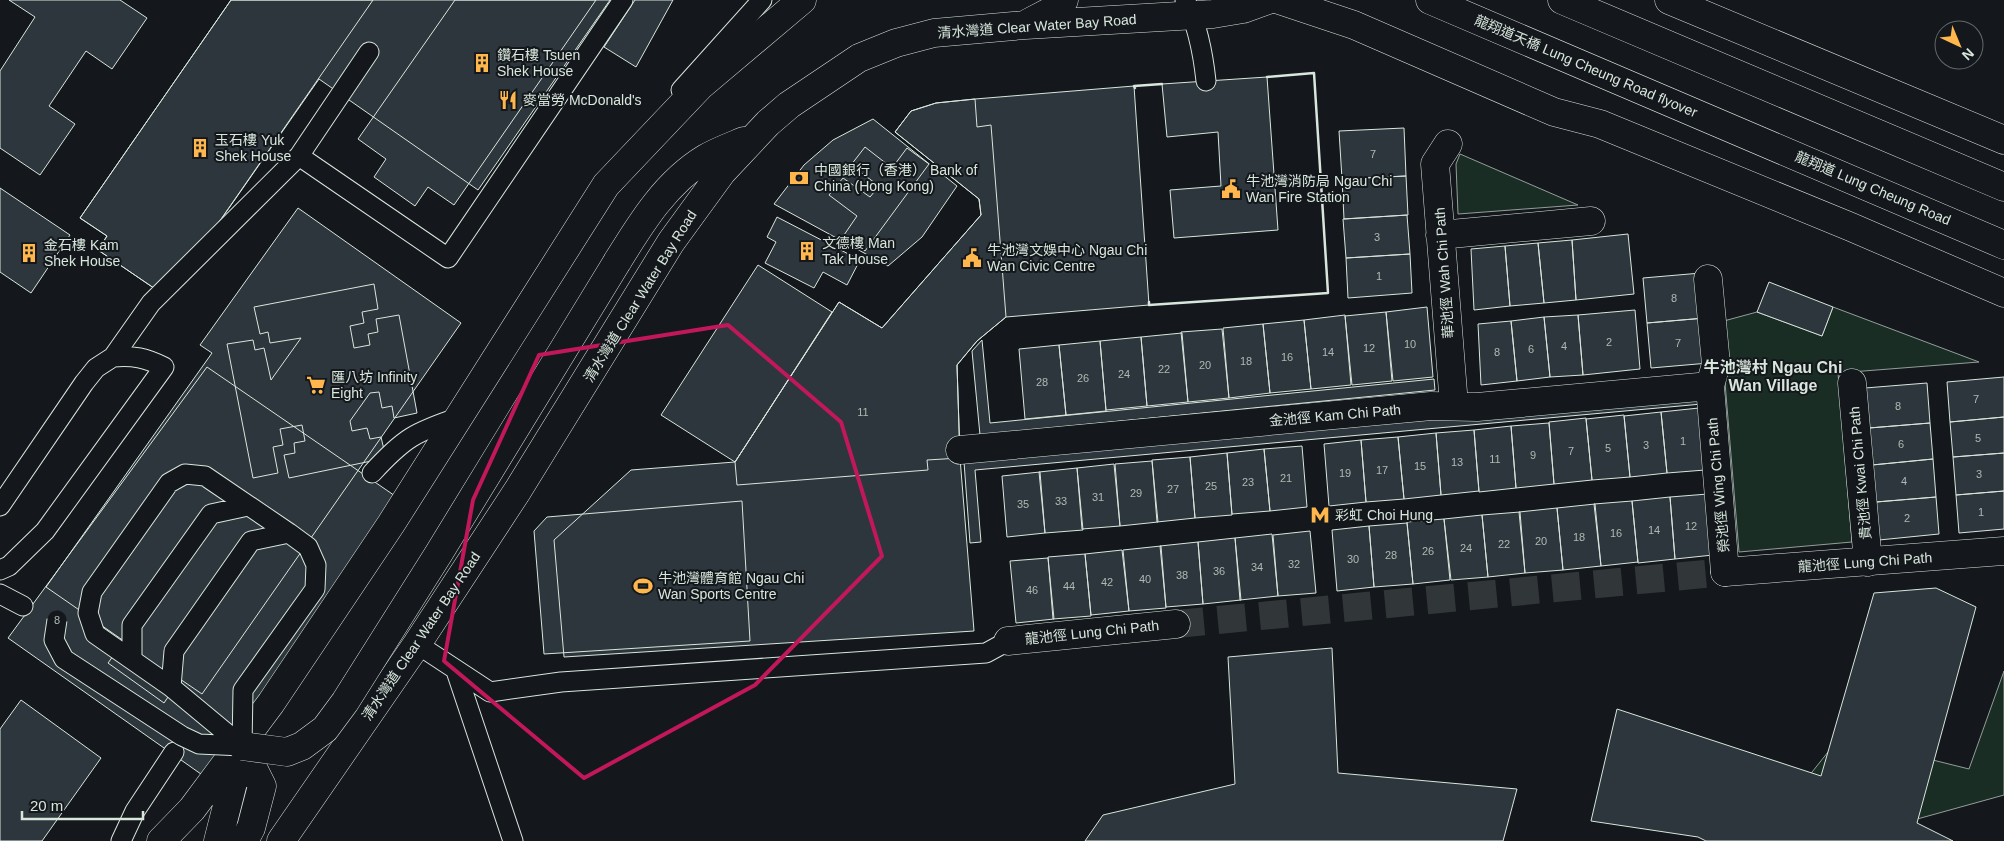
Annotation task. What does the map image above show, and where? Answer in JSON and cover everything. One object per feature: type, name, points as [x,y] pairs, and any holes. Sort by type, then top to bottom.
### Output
[{"type":"main road","points":[[1025,24],[1051,11],[1064,0]]},
{"type":"main road","name":"清水灣道 Clear Water Bay Road","points":[[281,841],[418,644],[523,482],[671,242],[722,172],[753,137],[789,105],[859,58],[896,43],[934,33],[1189,8],[1243,8],[1268,0]]},
{"type":"main road","points":[[1279,0],[1354,25],[1554,112],[1600,124],[1851,227],[2004,293]]},
{"type":"main road","name":"龍翔道天橋 Lung Cheung Road flyover","points":[[1430,0],[1741,132]]},
{"type":"main road","points":[[1562,0],[2004,187]]},
{"type":"main road","points":[[1669,0],[2004,140]]},
{"type":"main road","points":[[161,841],[192,809],[271,703],[391,524],[606,185],[700,86],[786,4]]},
{"type":"main road","name":"龍翔道 Lung Cheung Road","points":[[1741,132],[2004,245]]},
{"type":"main road","points":[[242,746],[287,752],[302,746],[325,729],[346,702],[641,223],[670,185],[706,158],[753,137]]},
{"type":"main road","name":"華池徑 Wah Chi Path","points":[[1448,144],[1436,164],[1454,405]]},
{"type":"main road","points":[[1440,235],[1591,221]]},
{"type":"main road","name":"榮池徑 Wing Chi Path","points":[[1708,279],[1716,364],[1710,386],[1725,572]]},
{"type":"main road","name":"貴池徑 Kwai Chi Path","points":[[1852,384],[1868,562]]},
{"type":"main road","name":"金池徑 Kam Chi Path","points":[[960,450],[1431,406],[1477,407],[1710,386]]},
{"type":"main road","name":"龍池徑 Lung Chi Path","points":[[1725,572],[2004,551]]},
{"type":"main road","name":"龍池徑 Lung Chi Path","points":[[1008,640],[1176,624]]},
{"type":"main road","points":[[218,841],[242,746]]},
{"type":"main road","points":[[242,746],[262,786],[251,828],[244,841]]},
{"type":"lane","points":[[298,156],[448,258],[624,0]]},
{"type":"lane","points":[[735,28],[744,0]]},
{"type":"lane","points":[[606,185],[696,71],[735,28],[786,4]]},
{"type":"lane","points":[[1189,8],[1203,54],[1206,81]]},
{"type":"lane","points":[[0,506],[96,368],[113,357],[150,303],[298,156],[369,52]]},
{"type":"lane","points":[[0,570],[9,566],[45,531],[164,367],[149,359],[131,355],[113,357]]},
{"type":"lane","points":[[372,473],[397,445],[422,430],[460,417]]},
{"type":"lane","points":[[184,474],[205,476],[288,533],[308,547],[316,565],[315,589],[243,690],[242,746],[170,687],[95,634],[88,613],[92,592],[169,483],[184,474]]},
{"type":"lane","points":[[132,659],[132,625],[210,514],[248,506]]},
{"type":"lane","points":[[170,687],[174,651],[250,541],[288,533]]},
{"type":"lane","points":[[0,594],[23,606]]},
{"type":"lane","points":[[57,620],[54,640],[64,659],[182,736],[199,744],[242,746]]},
{"type":"lane","points":[[418,644],[490,692],[561,682],[986,653],[1008,640]]},
{"type":"lane","points":[[456,671],[513,841]]},
{"type":"lane","points":[[121,841],[135,811],[174,752]]},
{"type":"highlighted area","points":[[728,325],[841,422],[882,556],[755,685],[584,778],[444,661],[473,500],[539,355]]},
{"type":"green space","points":[[1460,154],[1578,205],[1458,214],[1456,164]]},
{"type":"green space","points":[[1833,307],[1979,362],[1838,373],[1852,542],[1739,552],[1720,322],[1757,312],[1822,336]]},
{"type":"green space","points":[[2004,671],[2004,795],[1863,834],[1757,841],[1840,737],[1969,769]]},
{"type":"building","points":[[9,0],[120,0],[147,18],[112,69],[86,51],[49,106],[75,124],[40,175],[0,148],[0,71],[35,17]]},
{"type":"building","name":"玉石樓 Yuk Shek House","points":[[231,0],[373,0],[167,297],[98,250],[107,236],[80,218]]},
{"type":"building","points":[[231,0],[610,0],[478,190],[319,79],[167,297],[98,250],[107,236],[80,218]]},
{"type":"building","name":"鑽石樓 Tsuen Shek House","points":[[455,0],[596,0],[454,205],[428,187],[415,206],[374,177],[386,159],[358,139]]},
{"type":"building","points":[[635,0],[673,0],[636,67],[604,47]]},
{"type":"building","points":[[1267,77],[1278,230],[1174,238],[1170,190],[1221,186],[1218,132],[1167,137],[1162,84]]},
{"type":"building","points":[[1134,86],[1149,305],[1006,317],[977,341],[957,365],[960,458],[974,631],[564,657],[554,540],[631,470],[735,462],[839,302],[882,328],[981,215],[979,199],[895,132],[911,111],[936,103]]},
{"type":"building","name":"牛池灣文娛中心 Ngau Chi Wan Civic Centre","points":[[975,99],[977,127],[991,125],[1006,317],[977,341],[957,365],[960,458],[927,460],[928,470],[737,485],[735,462],[839,302],[882,328],[981,215],[979,199],[895,132],[911,111],[936,103]]},
{"type":"building","points":[[873,119],[957,186],[922,237],[888,266],[774,204],[804,165],[833,140]]},
{"type":"building","points":[[1404,128],[1406,176],[1342,179],[1339,131]]},
{"type":"building","points":[[865,147],[892,168],[907,148],[929,164],[865,251],[844,235],[857,216],[829,195],[843,178],[870,197],[879,186],[851,165]]},
{"type":"building","points":[[1406,176],[1408,215],[1344,219],[1342,179]]},
{"type":"building","name":"金石樓 Kam Shek House","points":[[0,188],[70,235],[31,293],[0,272]]},
{"type":"building","points":[[298,208],[461,323],[202,694],[180,679],[164,703],[108,663],[124,641],[46,587],[212,353],[200,345]]},
{"type":"building","points":[[1407,215],[1410,254],[1346,258],[1343,219]]},
{"type":"building","name":"文德樓 Man Tak House","points":[[777,217],[860,260],[847,285],[823,272],[814,288],[765,263],[776,242],[767,237]]},
{"type":"building","points":[[1628,234],[1634,294],[1576,300],[1572,240]]},
{"type":"building","points":[[1572,240],[1576,300],[1544,303],[1538,243]]},
{"type":"building","points":[[1538,243],[1544,303],[1510,306],[1505,246]]},
{"type":"building","points":[[1505,246],[1510,306],[1474,310],[1471,249]]},
{"type":"building","points":[[1410,254],[1412,293],[1348,298],[1346,258]]},
{"type":"building","points":[[758,265],[832,312],[735,462],[661,415]]},
{"type":"building","points":[[1701,273],[1705,318],[1647,323],[1643,278]]},
{"type":"building","points":[[1769,282],[1833,307],[1822,336],[1757,312]]},
{"type":"building","points":[[374,284],[378,309],[362,312],[364,323],[350,326],[354,348],[370,345],[368,334],[378,332],[376,319],[399,315],[417,413],[394,418],[392,406],[382,408],[379,392],[370,393],[350,421],[352,431],[367,428],[370,439],[381,437],[386,458],[289,478],[284,455],[295,453],[294,443],[305,441],[302,425],[280,429],[283,445],[273,447],[278,473],[253,478],[227,344],[253,340],[255,350],[264,348],[271,380],[301,338],[270,343],[268,332],[260,334],[254,307]]},
{"type":"building","points":[[1427,307],[1433,377],[1393,381],[1386,312]]},
{"type":"building","points":[[1635,310],[1640,369],[1583,375],[1578,315]]},
{"type":"building","points":[[1386,312],[1392,381],[1352,385],[1345,316]]},
{"type":"building","points":[[1345,315],[1351,385],[1311,389],[1304,320]]},
{"type":"building","points":[[1578,315],[1583,375],[1550,377],[1544,317]]},
{"type":"building","points":[[1544,317],[1550,377],[1517,381],[1511,321]]},
{"type":"building","points":[[1705,318],[1709,363],[1651,368],[1647,323]]},
{"type":"building","points":[[1304,320],[1311,389],[1270,393],[1263,324]]},
{"type":"building","points":[[1511,321],[1517,381],[1481,385],[1478,324]]},
{"type":"building","points":[[1263,324],[1270,393],[1229,398],[1223,328]]},
{"type":"building","points":[[1222,329],[1229,398],[1188,402],[1181,332]]},
{"type":"building","points":[[1182,333],[1188,402],[1147,406],[1141,337]]},
{"type":"building","points":[[1141,337],[1147,406],[1106,410],[1100,341]]},
{"type":"building","points":[[982,340],[990,423],[1434,379],[1435,390],[980,435],[972,351]]},
{"type":"building","points":[[1100,341],[1106,411],[1066,415],[1059,345]]},
{"type":"building","points":[[1059,345],[1066,415],[1025,419],[1019,349]]},
{"type":"building","points":[[207,367],[401,500],[208,779],[8,638]]},
{"type":"building","points":[[2004,377],[2004,417],[1950,422],[1947,382]]},
{"type":"building","points":[[1927,383],[1930,423],[1869,428],[1865,388]]},
{"type":"building","points":[[1702,395],[1702,404],[975,470],[981,542],[970,543],[964,462]]},
{"type":"building","points":[[1699,408],[1705,470],[1667,473],[1661,412]]},
{"type":"building","points":[[1661,412],[1667,473],[1630,477],[1624,416]]},
{"type":"building","points":[[1624,415],[1630,477],[1592,480],[1586,419]]},
{"type":"building","points":[[2004,417],[2004,453],[1953,457],[1950,422]]},
{"type":"building","points":[[1586,418],[1592,480],[1554,484],[1549,422]]},
{"type":"building","points":[[1549,423],[1554,484],[1516,488],[1511,426]]},
{"type":"building","points":[[1930,423],[1933,459],[1872,465],[1869,428]]},
{"type":"building","points":[[1511,426],[1516,488],[1479,492],[1474,430]]},
{"type":"building","points":[[1474,430],[1479,491],[1441,495],[1436,433]]},
{"type":"building","points":[[1436,433],[1441,495],[1404,499],[1398,437]]},
{"type":"building","points":[[1398,437],[1404,499],[1366,502],[1361,440]]},
{"type":"building","points":[[1361,440],[1366,502],[1329,506],[1324,444]]},
{"type":"building","points":[[1302,446],[1307,507],[1270,511],[1264,449]]},
{"type":"building","points":[[1264,449],[1270,511],[1232,514],[1227,453]]},
{"type":"building","points":[[1227,453],[1232,515],[1195,518],[1190,457]]},
{"type":"building","points":[[2004,453],[2004,491],[1956,495],[1953,457]]},
{"type":"building","points":[[1190,457],[1195,518],[1157,522],[1152,460]]},
{"type":"building","points":[[1933,459],[1936,497],[1876,502],[1872,465]]},
{"type":"building","points":[[1152,461],[1158,522],[1120,526],[1115,464]]},
{"type":"building","points":[[1114,464],[1120,526],[1082,529],[1077,468]]},
{"type":"building","points":[[1077,468],[1083,530],[1045,533],[1039,472]]},
{"type":"building","points":[[1040,472],[1045,533],[1007,537],[1002,476]]},
{"type":"building","points":[[2004,491],[2004,529],[1959,533],[1956,495]]},
{"type":"building","points":[[1708,494],[1713,555],[1675,559],[1670,497]]},
{"type":"building","points":[[1670,497],[1675,559],[1638,563],[1632,501]]},
{"type":"building","points":[[1936,497],[1939,534],[1879,540],[1876,502]]},
{"type":"building","name":"牛池灣體育館 Ngau Chi Wan Sports Centre","points":[[742,501],[750,641],[544,654],[534,531],[547,517]]},
{"type":"building","points":[[1632,501],[1638,562],[1601,566],[1594,504]]},
{"type":"building","points":[[1595,504],[1601,566],[1563,570],[1557,508]]},
{"type":"building","points":[[1557,508],[1563,570],[1525,573],[1519,512]]},
{"type":"building","points":[[1520,512],[1525,573],[1488,577],[1482,515]]},
{"type":"building","points":[[1482,515],[1488,577],[1451,580],[1444,519]]},
{"type":"building","points":[[1444,519],[1450,580],[1413,584],[1407,522]]},
{"type":"building","points":[[1407,523],[1413,584],[1374,587],[1369,526]]},
{"type":"building","points":[[1369,526],[1374,587],[1337,591],[1332,530]]},
{"type":"building","points":[[1310,531],[1316,593],[1278,596],[1273,535]]},
{"type":"building","points":[[1272,534],[1278,596],[1240,600],[1235,538]]},
{"type":"building","points":[[1235,538],[1241,600],[1203,604],[1198,542]]},
{"type":"building","points":[[1198,542],[1203,604],[1166,607],[1160,546]]},
{"type":"building","points":[[1161,546],[1166,608],[1129,611],[1123,550]]},
{"type":"building","points":[[1122,550],[1129,611],[1091,615],[1085,554]]},
{"type":"building","points":[[1085,554],[1091,616],[1053,619],[1048,557]]},
{"type":"building","points":[[1048,558],[1054,619],[1016,623],[1010,561]]},
{"type":"building","points":[[1936,588],[1976,607],[1917,823],[1953,841],[1706,841],[1698,837],[1591,821],[1617,709],[1821,776],[1874,593]]},
{"type":"building","points":[[1332,648],[1338,773],[1517,789],[1503,841],[1085,841],[1103,815],[1235,784],[1228,657]]},
{"type":"building","points":[[21,700],[101,758],[42,841],[0,841],[0,729]]},
{"type":"tunnel","points":[[1176,624],[1725,572]]},
{"type":"wall","points":[[1149,302],[1149,305],[1328,293],[1314,73],[1267,77]]},
{"type":"wall","points":[[1135,88],[1134,86],[1162,84]]},
{"type":"place","name":"鑽石樓 Tsuen Shek House","points":[[482,63]]},
{"type":"place","name":"麥當勞 McDonald's","points":[[508,100]]},
{"type":"place","name":"玉石樓 Yuk Shek House","points":[[200,148]]},
{"type":"place","name":"中國銀行（香港） Bank of China (Hong Kong)","points":[[799,178]]},
{"type":"place","name":"牛池灣消防局 Ngau Chi Wan Fire Station","points":[[1231,189]]},
{"type":"place","name":"文德樓 Man Tak House","points":[[807,251]]},
{"type":"place","name":"金石樓 Kam Shek House","points":[[29,253]]},
{"type":"place","name":"牛池灣文娛中心 Ngau Chi Wan Civic Centre","points":[[972,258]]},
{"type":"place","name":"匯八坊 Infinity Eight","points":[[316,385]]},
{"type":"place","name":"彩虹 Choi Hung","points":[[1320,515]]},
{"type":"place","name":"牛池灣體育館 Ngau Chi Wan Sports Centre","points":[[643,586]]},
{"type":"district","name":"牛池灣村 Ngau Chi Wan Village","points":[[1773,376]]}]
